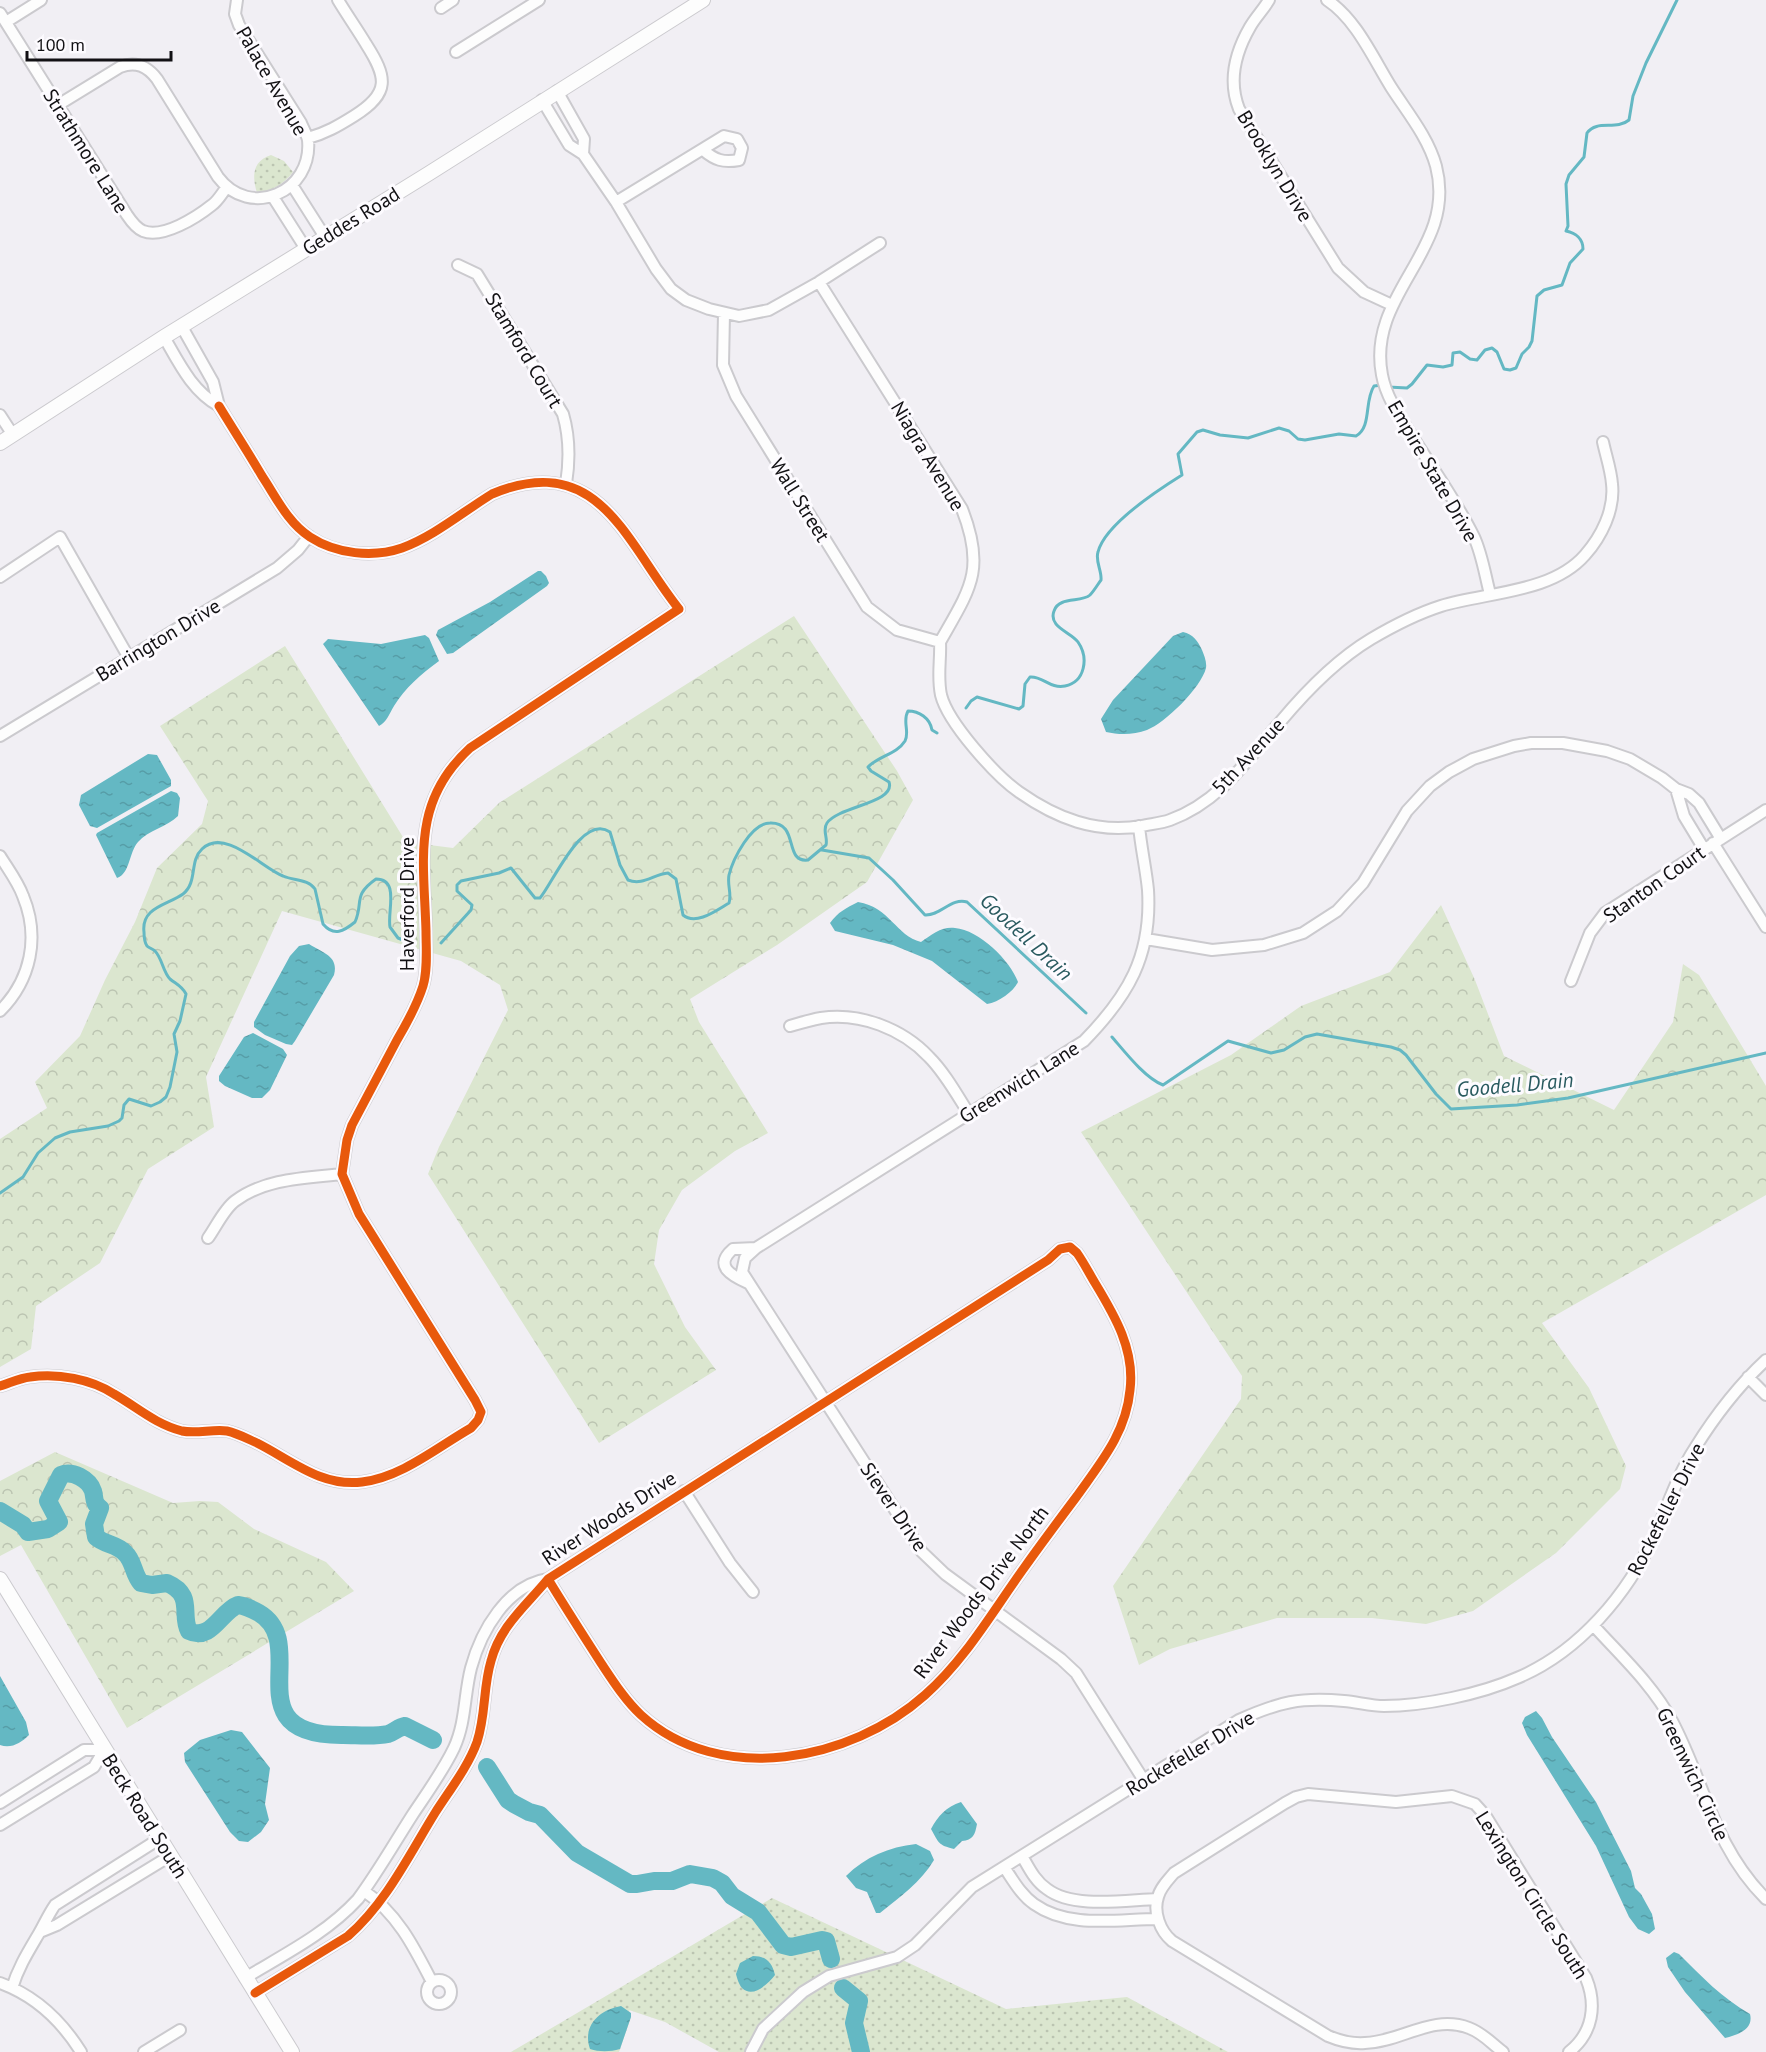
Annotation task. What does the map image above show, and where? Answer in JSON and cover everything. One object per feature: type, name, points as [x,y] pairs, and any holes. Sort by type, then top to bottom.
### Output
[{"type":"main road","name":"Geddes Road","points":[[0,443],[164,337],[558,91],[694,2]]},
{"type":"main road","name":"Beck Road South","points":[[0,1579],[291,2052]]},
{"type":"street","points":[[3,18],[41,0]]},
{"type":"street","name":"Palace Avenue","points":[[237,0],[235,14],[239,25],[301,123],[308,138],[305,163],[288,188]]},
{"type":"street","points":[[308,138],[326,134],[365,109],[377,97],[382,83],[382,74],[377,61],[338,0]]},
{"type":"street","points":[[441,8],[453,0]]},
{"type":"street","points":[[456,52],[539,0]]},
{"type":"street","name":"Brooklyn Drive","points":[[1269,0],[1250,27],[1234,69],[1234,90],[1239,110],[1338,268],[1364,292],[1392,304]]},
{"type":"street","name":"Empire State Drive","points":[[1327,0],[1342,13],[1358,34],[1425,140],[1437,170],[1439,199],[1437,216],[1432,232],[1392,304],[1383,328],[1380,342],[1382,377],[1392,402],[1474,537],[1479,548],[1490,594]]},
{"type":"street","name":"Strathmore Lane","points":[[3,18],[127,215],[143,231],[160,232],[175,228],[213,204],[227,187]]},
{"type":"street","points":[[58,105],[120,67],[131,64],[142,66],[157,79],[218,177],[227,187],[243,196],[260,198],[273,197],[288,188],[326,237]]},
{"type":"street","points":[[558,91],[584,139],[583,154]]},
{"type":"street","points":[[542,100],[569,145],[583,154],[616,202],[656,269],[671,289],[686,300],[739,316],[769,310],[819,282],[880,243]]},
{"type":"street","points":[[616,202],[703,150]]},
{"type":"street","points":[[273,197],[306,249]]},
{"type":"street","name":"Stamford Court","points":[[458,265],[477,274],[559,407],[569,441],[569,467],[566,484]]},
{"type":"street","name":"Niagra Avenue","points":[[819,282],[962,509],[968,524],[974,573],[966,594],[940,642]]},
{"type":"street","name":"Wall Street","points":[[724,313],[723,365],[736,396],[867,607],[897,630],[940,642]]},
{"type":"street","points":[[182,327],[213,382],[219,406],[286,514],[309,536],[338,550],[362,553],[387,552],[418,540],[492,494],[504,489],[531,482],[566,484]]},
{"type":"street","points":[[164,337],[193,384],[207,400],[219,406]]},
{"type":"street","points":[[0,415],[13,435]]},
{"type":"street","name":"5th Avenue","points":[[940,642],[939,680],[948,713],[959,731],[1011,787],[1041,807],[1082,825],[1100,828],[1139,826],[1169,820],[1195,808],[1220,792],[1313,684],[1368,641],[1430,610],[1490,594],[1538,585],[1558,577],[1576,565],[1593,546],[1604,526],[1612,495],[1603,442]]},
{"type":"street","name":"Haverford Drive","points":[[0,1386],[29,1377],[43,1376],[89,1382],[114,1393],[156,1422],[184,1431],[228,1431],[256,1442],[318,1477],[340,1483],[359,1483],[399,1471],[471,1428],[478,1420],[481,1412],[476,1400],[358,1214],[342,1174],[346,1140],[352,1125],[414,1008],[423,986],[426,959],[424,835],[431,803],[440,784],[455,763],[470,748],[679,609],[662,589],[614,516],[595,500],[566,484]]},
{"type":"street","name":"Barrington Drive","points":[[0,736],[277,568],[298,550],[309,536]]},
{"type":"street","points":[[0,578],[60,537],[129,658]]},
{"type":"street","points":[[1146,939],[1212,950],[1264,945],[1303,933],[1337,911],[1363,883],[1407,811],[1430,786],[1473,759],[1502,748],[1563,743],[1607,752],[1636,762],[1676,789],[1689,794],[1699,803],[1713,844]]},
{"type":"street","points":[[1676,789],[1684,816],[1713,844],[1766,927]]},
{"type":"street","name":"Stanton Court","points":[[1570,981],[1590,933],[1605,913],[1766,810]]},
{"type":"street","name":"Greenwich Lane","points":[[742,1266],[745,1258],[756,1248],[1084,1041],[1120,1000],[1132,981],[1146,939],[1148,889],[1139,826]]},
{"type":"street","points":[[0,858],[23,894],[33,933],[30,959],[22,981],[17,991],[0,1011]]},
{"type":"street","points":[[790,1026],[823,1018],[848,1018],[878,1024],[899,1033],[931,1058],[969,1113]]},
{"type":"street","points":[[208,1238],[234,1202],[250,1192],[269,1183],[342,1174]]},
{"type":"street","name":"River Woods Drive","points":[[255,1993],[348,1936],[360,1926],[380,1901],[476,1744],[484,1709],[488,1671],[502,1633],[512,1618],[548,1579],[1048,1260],[1060,1249],[1065,1247],[1073,1249]]},
{"type":"street","name":"Greenwich Lane","points":[[725,1260],[733,1249],[756,1248]]},
{"type":"street","name":"River Woods Drive North","points":[[548,1579],[617,1686],[640,1714],[661,1730],[685,1743],[710,1752],[741,1758],[781,1756],[818,1750],[853,1740],[884,1724],[913,1705],[940,1680],[1106,1456],[1119,1433],[1128,1407],[1131,1372],[1124,1337],[1081,1258],[1073,1249]]},
{"type":"street","name":"Siever Drive","points":[[725,1260],[724,1267],[728,1272],[748,1283]]},
{"type":"street","name":"Siever Drive","points":[[742,1266],[742,1272],[748,1283],[922,1552],[945,1574],[1061,1659],[1076,1673],[1143,1779]]},
{"type":"street","name":"Rockefeller Drive","points":[[751,2052],[762,2029],[802,1992],[829,1976],[897,1957],[915,1945],[972,1887],[1239,1720],[1273,1705],[1305,1698],[1391,1706],[1418,1704],[1467,1694],[1516,1678],[1561,1653],[1615,1600],[1636,1570],[1694,1448],[1748,1377],[1765,1364]]},
{"type":"street","points":[[1748,1377],[1766,1395]]},
{"type":"street","points":[[684,1491],[730,1563],[753,1592]]},
{"type":"street","name":"River Woods Drive","points":[[245,1978],[330,1925],[349,1909],[364,1891],[454,1748],[464,1717],[471,1667],[488,1628],[502,1607],[517,1592],[531,1582],[548,1579]]},
{"type":"street","name":"Greenwich Circle","points":[[1593,1624],[1645,1681],[1670,1718],[1730,1855],[1746,1878],[1766,1899]]},
{"type":"street","points":[[0,1803],[84,1750],[104,1750]]},
{"type":"street","points":[[0,1825],[94,1767],[104,1750]]},
{"type":"street","name":"Lexington Circle South","points":[[1157,1899],[1161,1889],[1174,1874],[1296,1797],[1322,1794],[1396,1802],[1462,1797],[1475,1804],[1485,1815],[1586,1978],[1593,2008],[1587,2029],[1569,2052]]},
{"type":"street","points":[[12,1988],[20,1965],[40,1932],[45,1918],[55,1905],[159,1839]]},
{"type":"street","points":[[40,1932],[57,1925],[170,1856]]},
{"type":"street","points":[[1022,1856],[1038,1881],[1052,1893],[1070,1900],[1157,1899],[1158,1919],[1165,1935],[1178,1946],[1328,2036],[1341,2041],[1365,2043],[1430,2025],[1452,2023],[1483,2035],[1503,2052]]},
{"type":"street","points":[[1004,1867],[1027,1898],[1058,1917],[1076,1920],[1158,1919]]},
{"type":"street","points":[[364,1891],[380,1901],[410,1940],[432,1982]]},
{"type":"street","points":[[1042,1909],[1052,1893]]},
{"type":"street","points":[[1125,1900],[1127,1919]]},
{"type":"street","points":[[0,1983],[31,1998],[49,2011],[81,2052]]},
{"type":"street","points":[[144,2052],[180,2030]]},
{"type":"green space","points":[[271,155],[284,161],[293,172],[277,186],[257,193],[254,181],[255,170],[260,161]]},
{"type":"green space","points":[[794,616],[897,771],[913,800],[867,882],[777,945],[690,999],[699,1022],[768,1133],[735,1151],[682,1190],[659,1230],[654,1264],[685,1327],[716,1370],[599,1443],[428,1174],[439,1147],[508,1010],[500,985],[461,961],[282,911],[206,1077],[214,1127],[148,1169],[100,1263],[36,1306],[31,1349],[0,1367],[0,1139],[47,1108],[35,1082],[80,1036],[105,980],[135,922],[157,868],[202,824],[208,801],[160,726],[285,646],[406,842],[453,848],[499,803]]},
{"type":"green space","points":[[1441,905],[1475,980],[1504,1056],[1614,1110],[1673,1022],[1683,964],[1699,975],[1766,1086],[1766,1195],[1542,1323],[1589,1388],[1626,1466],[1620,1489],[1556,1553],[1473,1611],[1426,1624],[1372,1618],[1277,1618],[1170,1649],[1139,1665],[1113,1586],[1241,1399],[1242,1376],[1081,1132],[1231,1055],[1301,1006],[1390,972]]},
{"type":"green space","points":[[55,1452],[173,1503],[218,1502],[254,1529],[326,1562],[354,1591],[127,1728],[21,1545],[0,1556],[0,1481]]},
{"type":"green space","points":[[772,1898],[1006,2009],[1127,1997],[1228,2052],[719,2052],[665,2022],[629,2010],[631,2017],[619,2052],[511,2052]]},
{"type":"water","points":[[538,571],[546,576],[549,583],[547,586],[453,653],[447,654],[436,635],[438,630],[490,602]]},
{"type":"water","points":[[1183,632],[1190,634],[1197,641],[1206,663],[1203,676],[1190,695],[1172,713],[1147,730],[1126,734],[1106,732],[1101,719],[1113,700],[1173,636]]},
{"type":"water","points":[[425,635],[429,638],[439,661],[408,687],[386,720],[379,726],[323,644],[328,639],[381,644]]},
{"type":"water","points":[[148,754],[157,755],[171,780],[171,786],[97,828],[90,826],[79,805],[81,795]]},
{"type":"water","points":[[171,791],[177,793],[180,798],[178,816],[147,834],[138,842],[127,867],[117,878],[97,833]]},
{"type":"water","points":[[858,902],[878,910],[905,934],[921,942],[946,928],[955,928],[974,934],[1001,956],[1018,982],[1005,996],[987,1004],[932,961],[893,945],[835,931],[830,923],[833,919]]},
{"type":"water","points":[[309,944],[332,959],[334,975],[295,1041],[292,1045],[286,1044],[265,1035],[254,1027],[254,1022],[290,956],[299,946]]},
{"type":"water","points":[[253,1033],[283,1049],[287,1055],[270,1090],[262,1098],[252,1098],[219,1081],[219,1076],[244,1037]]},
{"type":"water","points":[[0,1676],[26,1722],[29,1735],[12,1746],[0,1745]]},
{"type":"water","points":[[1536,1711],[1596,1802],[1631,1871],[1635,1888],[1652,1914],[1655,1929],[1649,1934],[1638,1929],[1629,1917],[1596,1846],[1527,1735],[1522,1723],[1525,1717]]},
{"type":"water","points":[[231,1730],[242,1732],[270,1768],[265,1804],[269,1820],[261,1832],[248,1842],[239,1841],[230,1832],[185,1762],[184,1753],[200,1740]]},
{"type":"water","points":[[961,1802],[977,1824],[973,1836],[962,1841],[954,1849],[940,1843],[931,1829],[943,1812]]},
{"type":"water","points":[[916,1844],[930,1851],[934,1860],[910,1889],[880,1913],[876,1913],[867,1892],[856,1888],[846,1876],[861,1863],[878,1854]]},
{"type":"water","points":[[1674,1952],[1679,1954],[1721,1994],[1750,2014],[1751,2020],[1744,2031],[1725,2038],[1685,1992],[1668,1967],[1666,1958]]},
{"type":"water","points":[[753,1956],[762,1957],[768,1961],[775,1975],[760,1989],[751,1992],[742,1988],[736,1974],[740,1963]]},
{"type":"water","points":[[621,2006],[631,2013],[631,2017],[620,2049],[597,2051],[590,2049],[588,2033],[594,2020],[606,2011]]},
{"type":"waterway","points":[[1388,387],[1407,388],[1427,365],[1443,367],[1452,365],[1453,353],[1460,352],[1470,359],[1477,360],[1485,350],[1492,348],[1497,352],[1504,369],[1516,368],[1522,354],[1532,341],[1537,296],[1544,290],[1562,285],[1570,263],[1583,249],[1578,237],[1566,231],[1568,226],[1566,184],[1569,175],[1584,157],[1587,133],[1596,127],[1618,125],[1629,120],[1633,96],[1646,63],[1677,0]]},
{"type":"waterway","points":[[966,708],[977,697],[1019,709],[1023,706],[1025,684],[1030,677],[1060,686],[1072,684],[1077,680],[1081,675],[1084,662],[1081,648],[1075,638],[1054,621],[1054,611],[1060,603],[1086,597],[1093,592],[1101,580],[1097,555],[1103,541],[1121,519],[1182,475],[1178,454],[1197,432],[1203,430],[1220,435],[1248,438],[1279,428],[1289,431],[1298,439],[1305,440],[1339,434],[1356,436],[1364,426],[1374,386],[1382,385]]},
{"type":"waterway","points":[[441,943],[471,910],[472,905],[457,891],[457,885],[461,881],[499,873],[511,868],[535,898],[540,898],[569,852],[589,832],[599,829],[610,832],[620,865],[628,880],[639,882],[668,873],[676,879],[683,915],[694,919],[706,916],[729,903],[731,868],[744,843],[756,829],[770,823],[779,824],[789,835],[796,855],[800,859],[808,860],[826,845],[826,826],[833,817],[876,800],[889,789],[889,782],[868,767],[897,749],[905,741],[908,711],[923,716],[929,722],[932,730],[937,733]]},
{"type":"waterway","points":[[0,1193],[23,1177],[38,1153],[55,1138],[70,1132],[108,1126],[119,1121],[122,1118],[124,1105],[129,1099],[151,1106],[166,1097],[177,1052],[174,1034],[180,1021],[186,994],[170,979],[155,951],[147,946],[144,924],[151,912],[177,898],[188,889],[196,859],[202,849],[211,844],[221,843],[232,846],[274,872],[309,883],[315,889],[323,924],[335,931],[343,930],[355,922],[364,890],[376,879],[383,880],[388,884],[390,890],[390,927],[398,938],[413,944]]},
{"type":"waterway","name":"Goodell Drain","points":[[822,850],[869,858],[925,915],[936,913],[956,902],[967,902],[1086,1013]]},
{"type":"waterway","name":"Goodell Drain","points":[[1112,1037],[1142,1071],[1163,1085],[1228,1041],[1271,1053],[1284,1050],[1305,1037],[1317,1034],[1391,1047],[1406,1055],[1436,1094],[1451,1109],[1517,1105],[1568,1098],[1766,1053]]},
{"type":"waterway","points":[[0,1511],[23,1525],[28,1532],[48,1529],[59,1522],[48,1501],[61,1475],[70,1474],[80,1477],[91,1487],[95,1502],[100,1508],[94,1524],[96,1537],[125,1553],[141,1583],[152,1585],[167,1583],[181,1593],[189,1631],[197,1633],[210,1629],[238,1605],[259,1613],[273,1627],[279,1645],[279,1686],[282,1705],[290,1721],[310,1731],[343,1735],[383,1735],[405,1726],[433,1740]]},
{"type":"waterway","points":[[487,1767],[508,1800],[529,1812],[540,1815],[577,1853],[630,1884],[672,1881],[690,1874],[713,1878],[722,1883],[732,1896],[758,1912],[783,1945],[791,1947],[826,1941],[831,1959]]},
{"type":"waterway","points":[[843,1988],[859,2001],[854,2023],[861,2052]]},
{"type":"cycle path","points":[[0,1386],[22,1378],[41,1376],[85,1381],[105,1389],[172,1428],[187,1432],[231,1432],[257,1443],[307,1471],[347,1482],[377,1479],[405,1468],[471,1428],[478,1420],[481,1412],[475,1400],[359,1214],[342,1174],[347,1140],[352,1125],[412,1014],[423,986],[426,973],[423,856],[425,833],[438,789],[451,768],[470,748],[679,609],[625,532],[606,510],[584,493],[559,484],[529,483],[492,494],[425,537],[391,551],[355,553],[320,543],[302,531],[289,517],[219,406]]},
{"type":"cycle path","points":[[255,1993],[348,1936],[362,1923],[385,1894],[473,1751],[482,1722],[488,1671],[501,1637],[548,1579],[1048,1260],[1060,1249],[1070,1247],[1077,1253],[1122,1334],[1131,1375],[1128,1406],[1118,1433],[1095,1471],[953,1666],[925,1695],[895,1718],[861,1736],[823,1749],[785,1757],[746,1758],[708,1752],[673,1738],[641,1715],[624,1697],[548,1579]]}]
